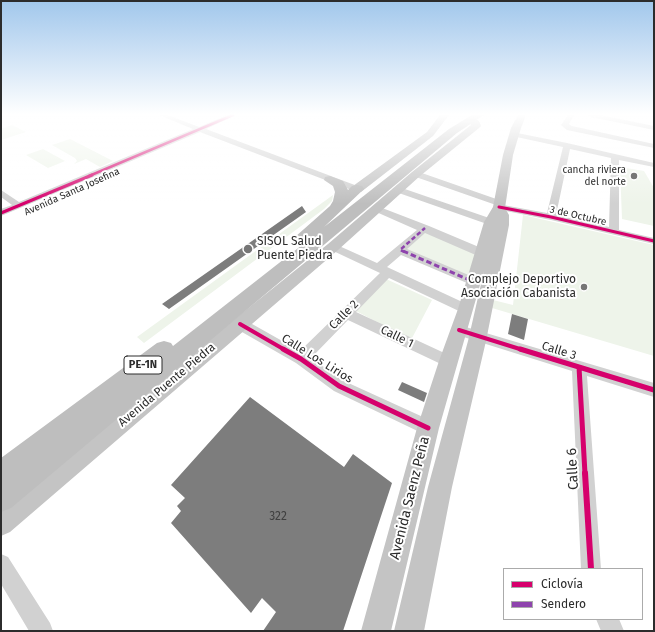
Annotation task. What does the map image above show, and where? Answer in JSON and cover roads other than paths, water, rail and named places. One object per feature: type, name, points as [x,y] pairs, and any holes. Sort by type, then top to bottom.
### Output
[{"type":"highway","name":"PE-1N","points":[[3,468],[285,256],[427,144]]},
{"type":"highway","name":"PE-1N","points":[[1,498],[356,210],[442,144]]},
{"type":"highway","points":[[330,180],[338,184],[342,192],[340,201],[336,208]]},
{"type":"highway","points":[[285,256],[357,190]]},
{"type":"highway","points":[[333,247],[351,222],[356,210]]},
{"type":"main road","points":[[357,190],[416,144]]},
{"type":"main road","name":"Avenida Puente Piedra","points":[[1,523],[333,247],[416,174],[453,144]]},
{"type":"main road","name":"Avenida Saenz Peña","points":[[409,631],[440,487],[474,282],[496,211],[511,144]]},
{"type":"main road","name":"Avenida Saenz Peña","points":[[376,631],[428,428],[448,361],[468,325],[502,225],[503,216],[496,211]]},
{"type":"main road","points":[[416,475],[440,487]]},
{"type":"street","name":"Avenida Santa Josefina","points":[[1,214],[21,210],[173,144]]},
{"type":"street","points":[[239,144],[357,190]]},
{"type":"street","points":[[551,217],[567,145],[654,165]]},
{"type":"street","points":[[614,232],[615,156]]},
{"type":"street","points":[[416,174],[496,211]]},
{"type":"street","points":[[399,190],[496,211]]},
{"type":"street","points":[[1,193],[21,210]]},
{"type":"street","points":[[377,209],[482,253]]},
{"type":"street","name":"3 de Octubre","points":[[496,211],[551,217],[654,241]]},
{"type":"street","name":"Calle 2","points":[[301,359],[346,313],[400,250],[425,228]]},
{"type":"street","name":"Calle 3","points":[[333,247],[384,270],[468,325],[579,367],[654,390]]},
{"type":"street","points":[[400,250],[474,282]]},
{"type":"street","name":"Calle 1","points":[[346,313],[448,361]]},
{"type":"street","name":"Calle Los Lirios","points":[[240,324],[301,359],[339,386],[428,428]]},
{"type":"street","name":"Calle 6","points":[[579,367],[591,568]]},
{"type":"street","points":[[1,564],[42,631]]},
{"type":"street","points":[[608,620],[613,631]]},
{"type":"place","name":"cancha riviera del norte","points":[[634,176]]},
{"type":"place","name":"SISOL Salud Puente Piedra","points":[[248,249]]},
{"type":"place","name":"Complejo Deportivo Asociación Cabanista","points":[[584,287]]}]
